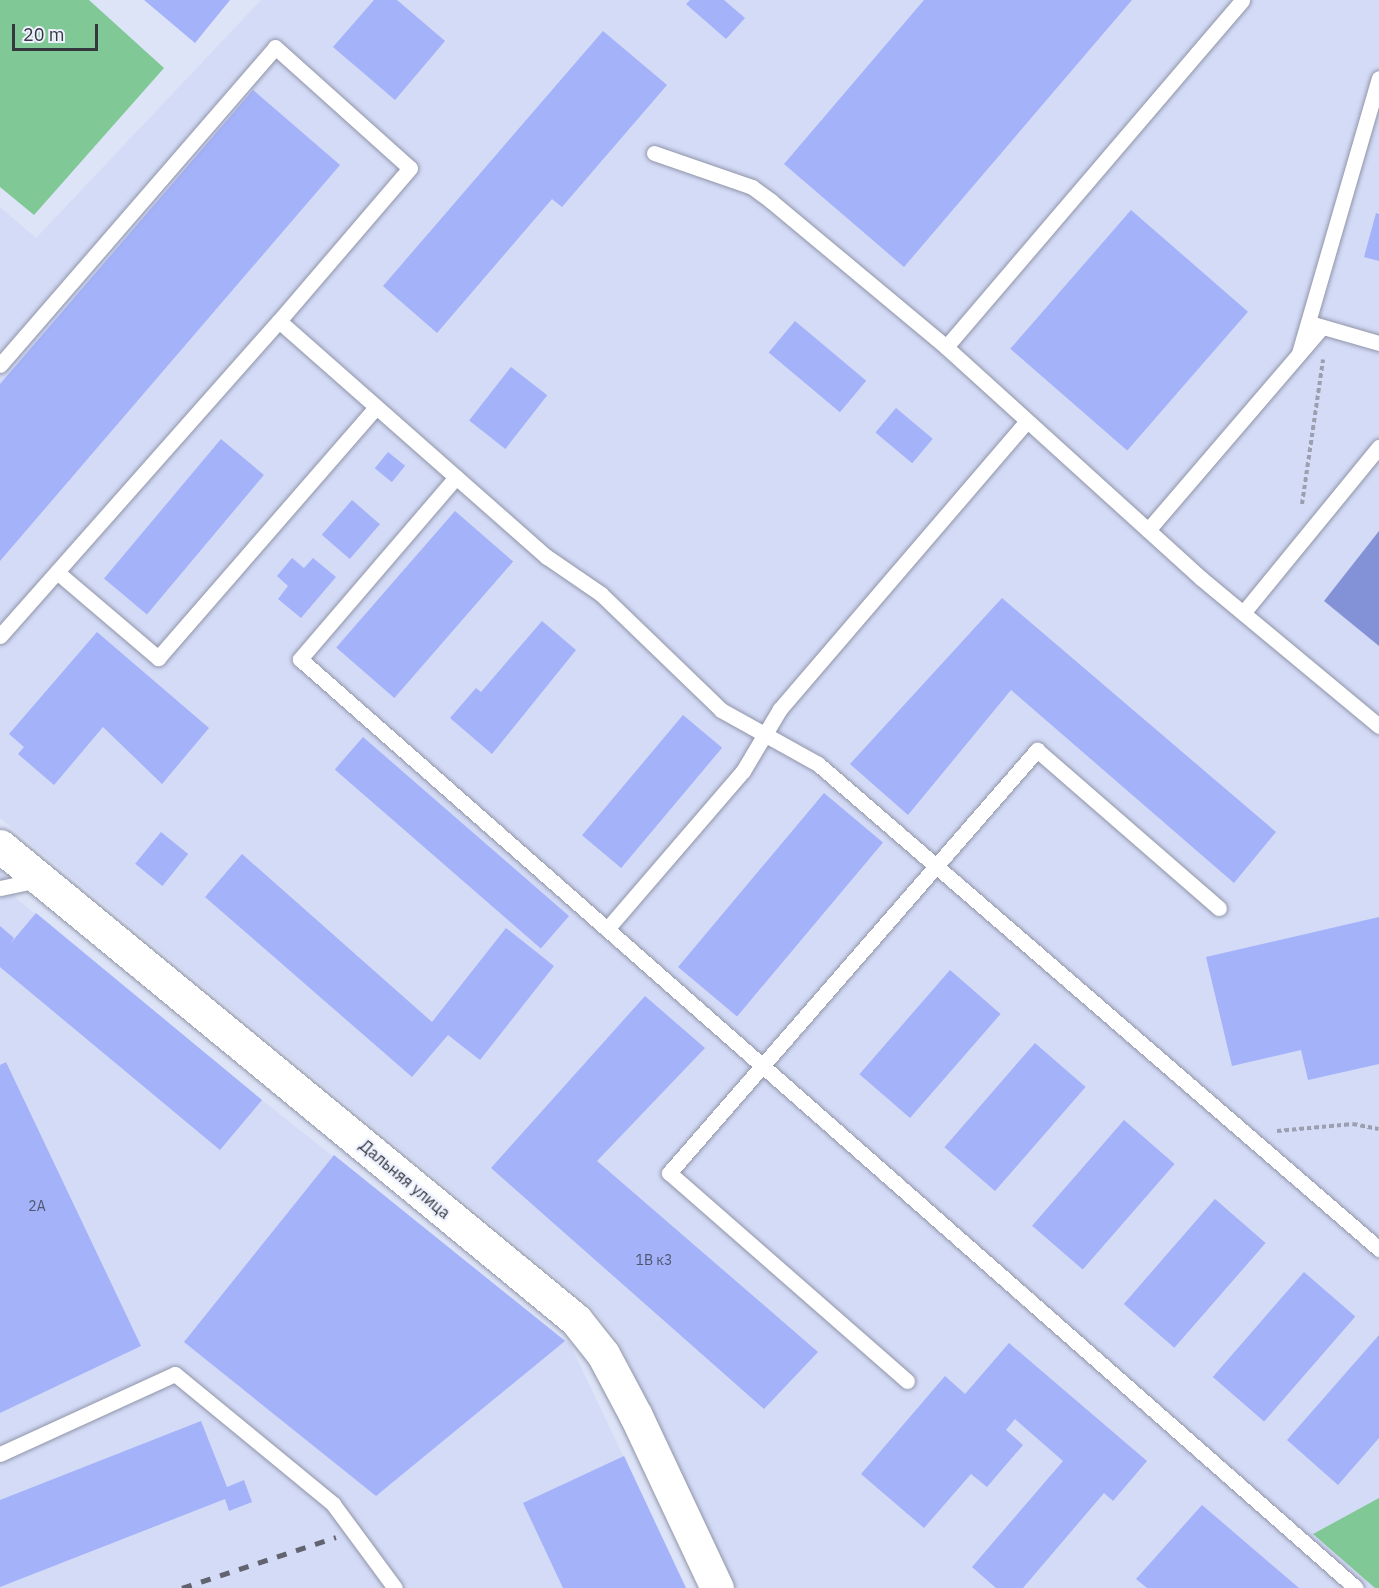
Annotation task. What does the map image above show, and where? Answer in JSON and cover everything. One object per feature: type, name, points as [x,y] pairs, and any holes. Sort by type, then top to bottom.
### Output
[{"type":"street","name":"Дальняя улица","points":[[0,846],[576,1320],[603,1354],[717,1588]]},
{"type":"lane","points":[[946,347],[1242,0]]},
{"type":"lane","points":[[0,365],[275,47],[410,168],[279,321],[0,636]]},
{"type":"lane","points":[[1148,530],[1299,353],[1315,325],[1379,78]]},
{"type":"lane","points":[[654,153],[752,187],[946,347],[1148,530],[1243,613],[1379,726]]},
{"type":"lane","points":[[279,321],[547,557],[601,594],[721,710],[818,764],[938,865],[1379,1249]]},
{"type":"lane","points":[[1315,325],[1379,343]]},
{"type":"lane","points":[[57,572],[158,658],[376,407]]},
{"type":"lane","points":[[607,929],[743,771],[780,709],[1027,421]]},
{"type":"lane","points":[[1243,613],[1379,447]]},
{"type":"lane","points":[[456,477],[300,659],[1356,1588]]},
{"type":"lane","points":[[908,1381],[669,1173],[1038,750],[1219,908]]},
{"type":"lane","points":[[0,888],[41,879]]},
{"type":"lane","points":[[0,1454],[175,1374],[333,1504],[354,1529],[395,1588]]},
{"type":"path","points":[[1295,550],[1323,370],[1315,325]]},
{"type":"path","points":[[1246,1133],[1353,1124],[1379,1129]]},
{"type":"shaded area","points":[[261,0],[1379,0],[1379,1588],[735,1588],[619,1342],[592,1307],[0,818],[0,207],[36,238]]},
{"type":"shaded area","points":[[0,869],[17,899],[262,1100],[570,1344],[686,1588],[0,1588]]},
{"type":"green space","points":[[0,0],[89,0],[164,68],[34,215],[0,187]]},
{"type":"green space","points":[[1379,1498],[1379,1588],[1375,1588],[1313,1534]]},
{"type":"water","points":[[1379,531],[1379,646],[1324,601]]},
{"type":"building","points":[[144,0],[230,0],[195,43]]},
{"type":"building","points":[[374,0],[397,0],[445,41],[395,100],[333,47]]},
{"type":"building","points":[[690,0],[724,0],[745,18],[726,39],[686,4]]},
{"type":"building","points":[[924,0],[1132,0],[904,267],[784,164]]},
{"type":"building","points":[[603,31],[667,85],[562,207],[552,199],[437,333],[383,286]]},
{"type":"building","points":[[253,90],[340,165],[0,561],[0,384]]},
{"type":"building","points":[[1131,210],[1248,312],[1127,451],[1010,349]]},
{"type":"building","points":[[1376,213],[1379,214],[1379,261],[1364,257]]},
{"type":"building","points":[[795,321],[866,381],[840,412],[769,352]]},
{"type":"building","points":[[511,367],[547,395],[505,449],[469,421]]},
{"type":"building","points":[[896,408],[933,439],[912,463],[875,433]]},
{"type":"building","points":[[221,439],[264,475],[147,614],[104,578]]},
{"type":"building","points":[[388,452],[405,466],[392,482],[375,468]]},
{"type":"building","points":[[352,500],[380,524],[350,559],[322,535]]},
{"type":"building","points":[[455,511],[513,562],[394,698],[336,648]]},
{"type":"building","points":[[292,558],[304,568],[313,558],[336,577],[301,618],[278,599],[288,586],[277,576]]},
{"type":"building","points":[[1002,598],[1276,832],[1234,883],[1011,690],[908,815],[850,764]]},
{"type":"building","points":[[542,621],[576,650],[492,754],[450,718],[476,688],[481,692]]},
{"type":"building","points":[[97,632],[209,728],[162,784],[103,727],[54,785],[18,754],[24,747],[9,734]]},
{"type":"building","points":[[683,715],[722,748],[621,868],[582,835]]},
{"type":"building","points":[[363,737],[569,916],[541,949],[335,769]]},
{"type":"building","points":[[824,793],[883,842],[737,1016],[678,967]]},
{"type":"building","points":[[161,832],[188,854],[162,886],[135,864]]},
{"type":"building","points":[[242,854],[432,1022],[506,928],[554,966],[480,1060],[448,1035],[412,1077],[205,897]]},
{"type":"building","points":[[36,913],[262,1100],[220,1150],[0,967],[0,926],[14,938],[10,944]]},
{"type":"building","points":[[1379,917],[1379,1064],[1308,1080],[1301,1050],[1232,1066],[1206,957]]},
{"type":"building","points":[[950,970],[1001,1014],[910,1118],[859,1074]]},
{"type":"building","points":[[645,996],[705,1048],[597,1161],[818,1352],[764,1409],[491,1168]]},
{"type":"building","points":[[1035,1043],[1086,1087],[995,1191],[944,1147]]},
{"type":"building","points":[[6,1062],[141,1346],[0,1413],[0,1065]]},
{"type":"building","points":[[1124,1120],[1175,1164],[1083,1270],[1032,1226]]},
{"type":"building","points":[[334,1155],[565,1341],[376,1496],[184,1342]]},
{"type":"building","points":[[1215,1199],[1266,1243],[1174,1348],[1124,1304]]},
{"type":"building","points":[[1304,1272],[1355,1317],[1264,1422],[1213,1377]]},
{"type":"building","points":[[1379,1335],[1379,1438],[1338,1485],[1287,1440]]},
{"type":"building","points":[[1009,1343],[1147,1461],[1113,1501],[1104,1493],[1023,1588],[996,1588],[972,1567],[1063,1461],[1015,1419],[1006,1430],[1023,1445],[987,1487],[971,1474],[924,1528],[861,1474],[945,1376],[965,1394]]},
{"type":"building","points":[[201,1421],[227,1487],[244,1480],[252,1502],[229,1511],[225,1499],[0,1587],[0,1500]]},
{"type":"building","points":[[624,1456],[686,1588],[563,1588],[523,1503]]},
{"type":"building","points":[[1202,1505],[1299,1588],[1147,1588],[1136,1579]]},
{"type":"railway","points":[[182,1588],[336,1537]]}]
